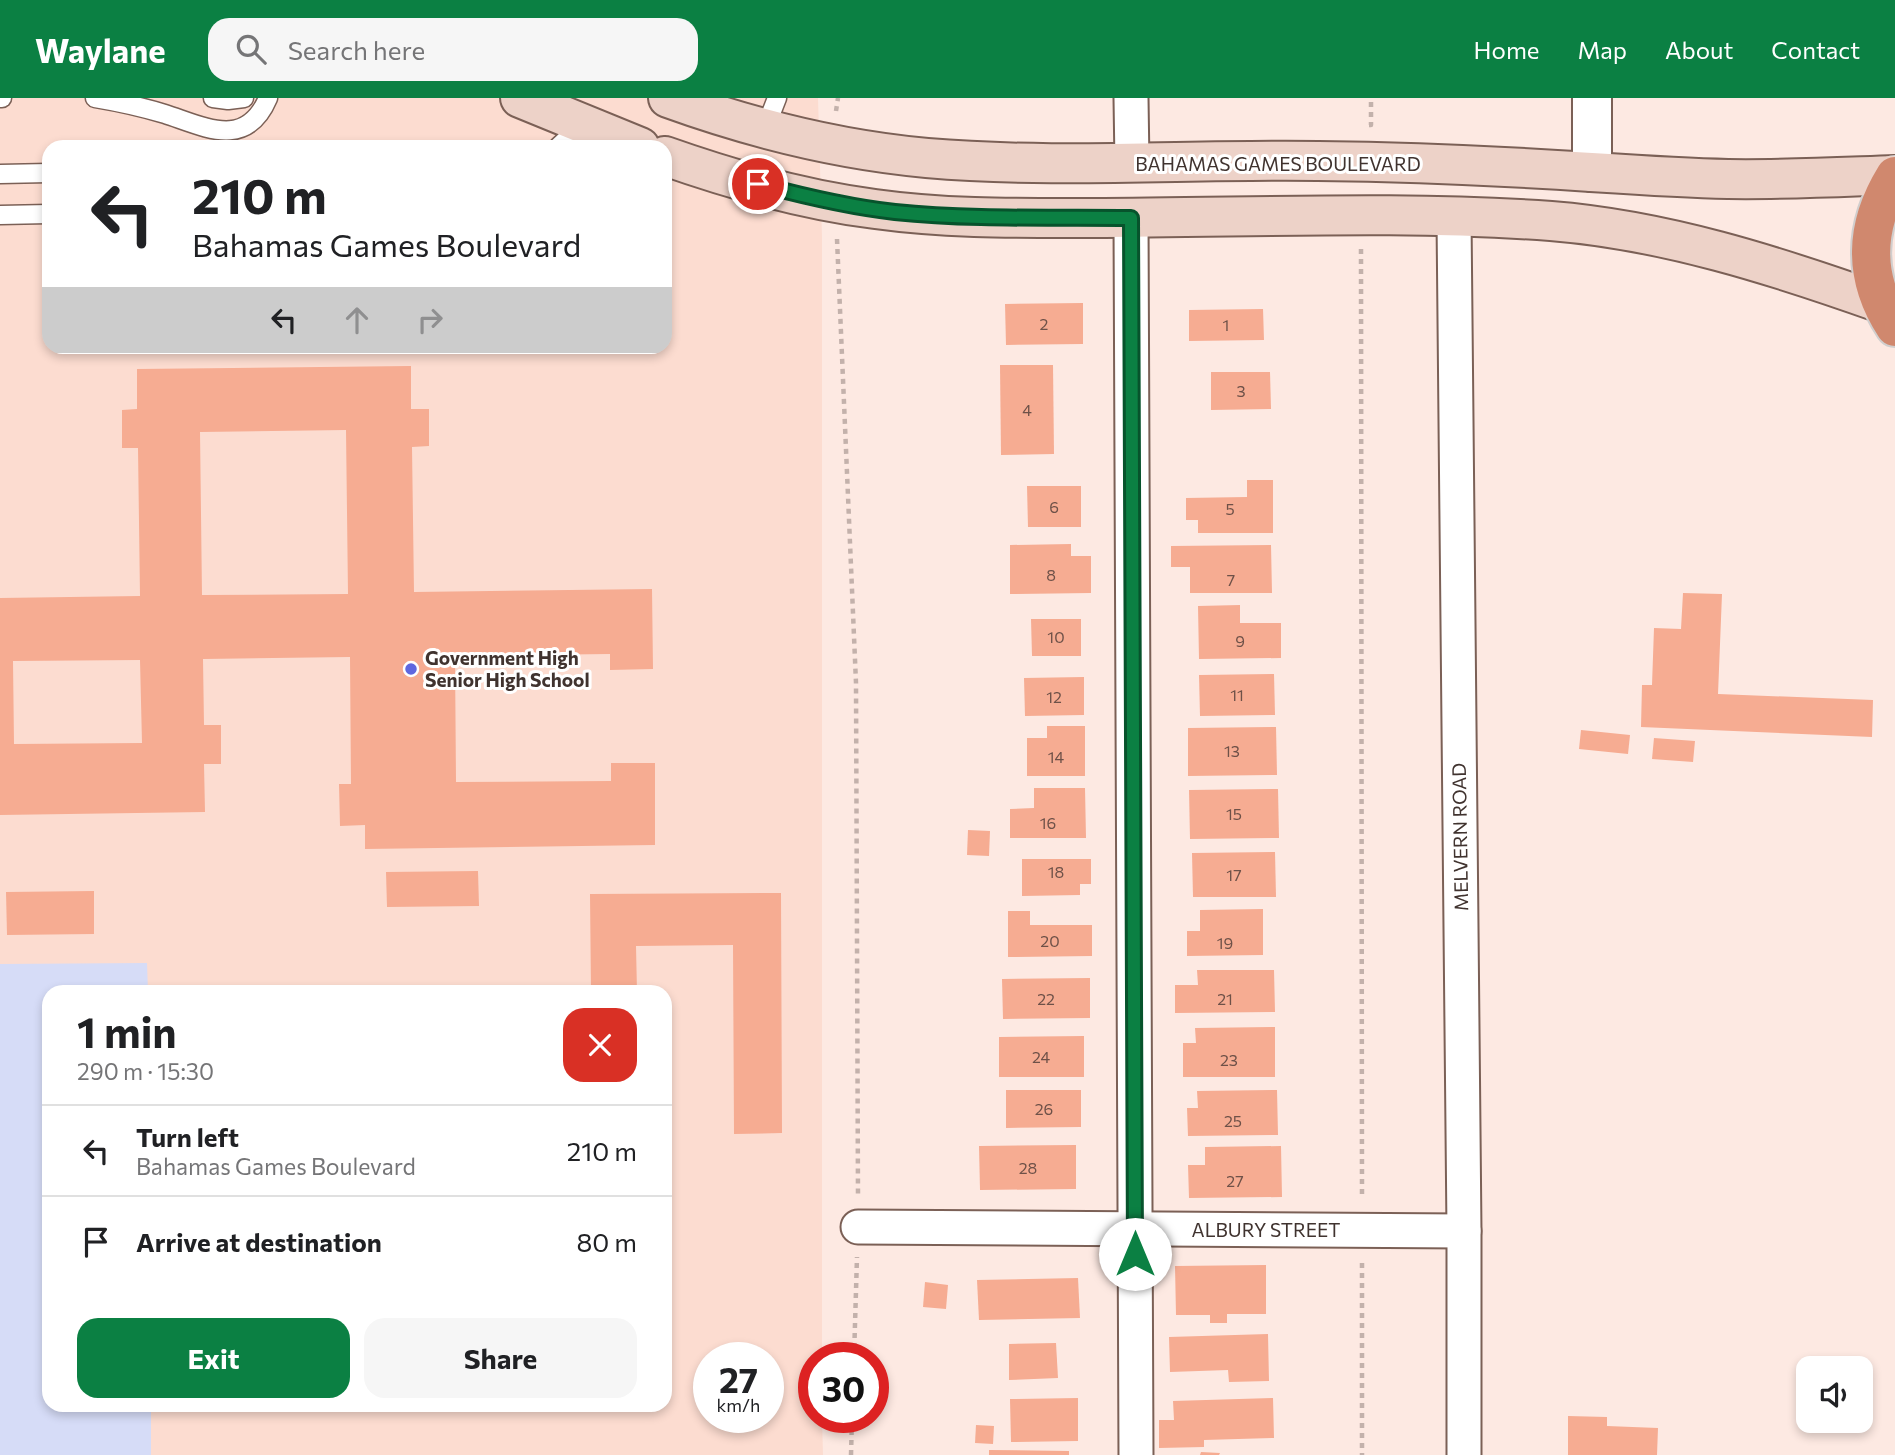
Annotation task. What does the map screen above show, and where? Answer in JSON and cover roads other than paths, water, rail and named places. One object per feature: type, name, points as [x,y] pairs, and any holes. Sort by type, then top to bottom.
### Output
[{"type":"highway","points":[[1888,315],[1874,281],[1870,248],[1875,216],[1895,175]]},
{"type":"main road","points":[[520,98],[570,136],[595,140]]},
{"type":"main road","name":"BAHAMAS GAMES BOULEVARD","points":[[668,98],[771,113],[839,145],[926,158],[997,162],[1316,161],[1728,179],[1895,175]]},
{"type":"main road","points":[[672,158],[738,179],[835,202],[896,212],[948,216],[1131,218],[1387,215],[1550,221],[1644,234],[1764,264],[1888,315]]},
{"type":"street","points":[[1131,98],[1132,163]]},
{"type":"street","points":[[1592,98],[1592,172]]},
{"type":"street","points":[[1131,218],[1136,1455]]},
{"type":"street","name":"MELVERN ROAD","points":[[1454,218],[1464,1455]]},
{"type":"street","name":"ALBURY STREET","points":[[858,1227],[1464,1231]]},
{"type":"lane","points":[[95,98],[133,105],[220,131],[249,125],[261,116],[268,98]]},
{"type":"lane","points":[[213,98],[244,98]]},
{"type":"lane","points":[[0,174],[42,173]]},
{"type":"lane","points":[[0,215],[42,214]]},
{"type":"place","name":"Government High Senior High School","points":[[411,669]]}]
